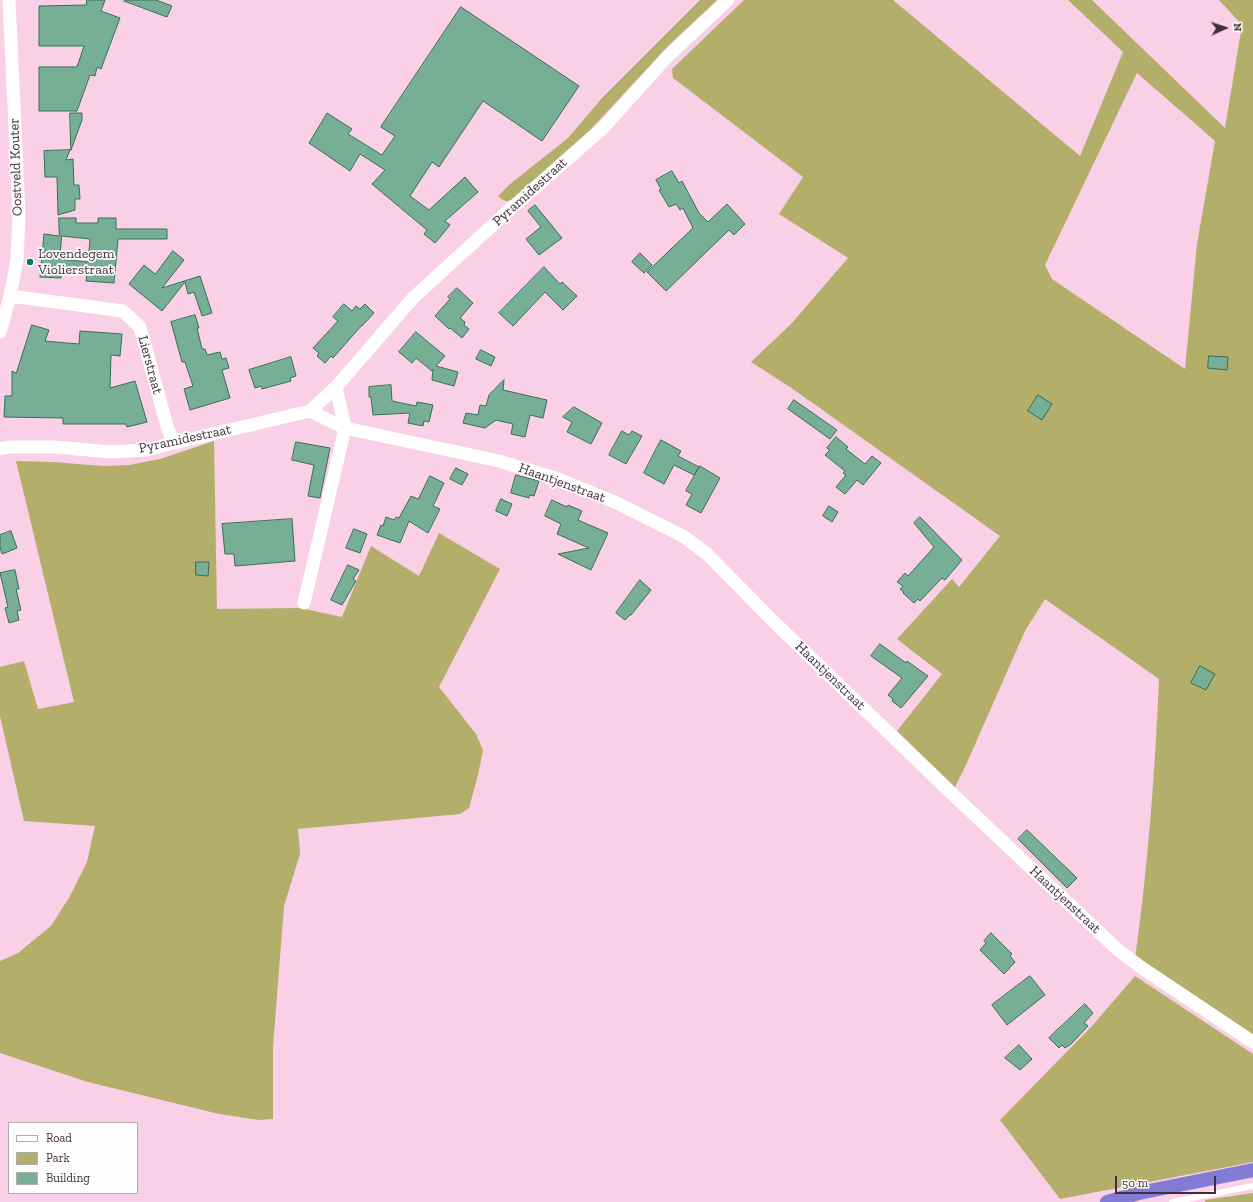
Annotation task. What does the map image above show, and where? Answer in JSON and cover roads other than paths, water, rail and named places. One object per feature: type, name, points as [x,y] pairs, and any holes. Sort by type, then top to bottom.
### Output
[{"type":"street","name":"Oostveld Kouter","points":[[1,324],[10,296],[17,260],[19,214],[9,0]]},
{"type":"street","name":"Pyramidestraat","points":[[0,449],[9,447],[55,447],[111,452],[145,450],[310,411],[336,387],[413,298],[506,213],[603,128],[668,56],[728,0]]},
{"type":"street","name":"Lierstraat","points":[[10,296],[123,310],[140,327],[173,443]]},
{"type":"street","points":[[304,604],[345,428],[336,387]]},
{"type":"street","name":"Haantjenstraat","points":[[310,411],[345,428],[499,461],[558,479],[615,502],[683,536],[707,554],[779,627],[946,788],[1118,950],[1142,968],[1253,1042]]},
{"type":"lane","points":[[1172,1202],[1253,1186]]},
{"type":"waterway","points":[[1107,1202],[1139,1193],[1253,1170]]},
{"type":"place","name":"Lovendegem Violierstraat","points":[[30,262]]}]
